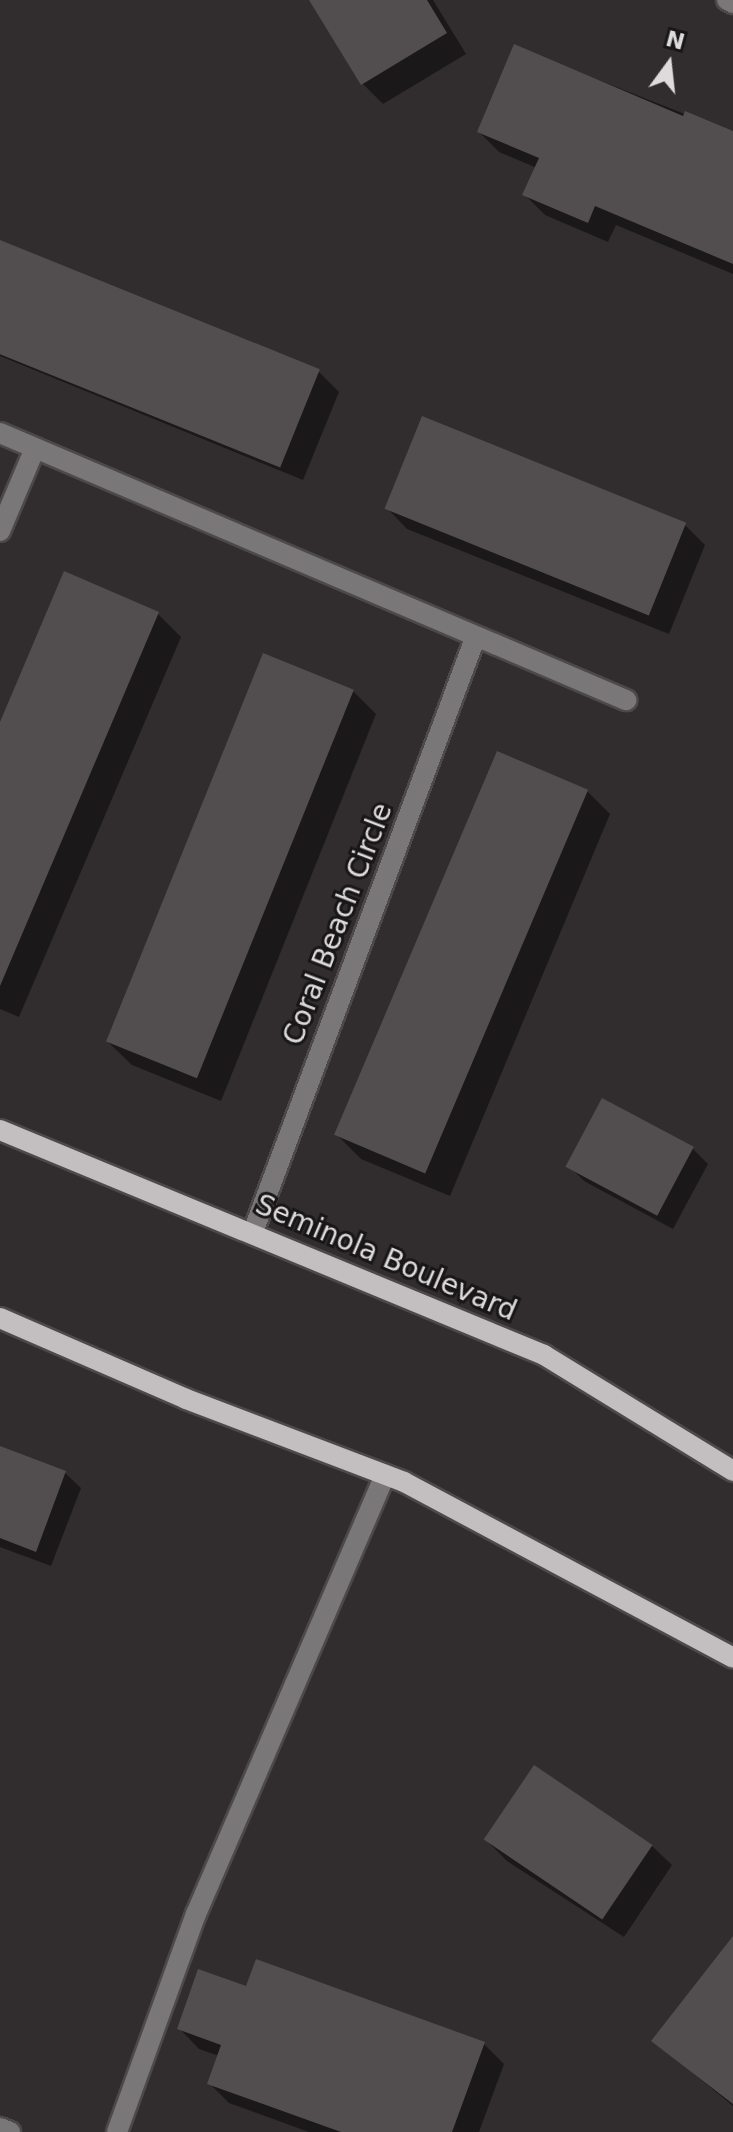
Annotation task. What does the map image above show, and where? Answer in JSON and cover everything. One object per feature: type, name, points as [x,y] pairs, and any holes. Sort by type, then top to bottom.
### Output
[{"type":"main road","name":"Seminola Boulevard","points":[[0,1130],[253,1232],[544,1355],[733,1471]]},
{"type":"main road","points":[[0,1318],[186,1399],[385,1475],[733,1658]]},
{"type":"street","points":[[727,0],[733,3]]},
{"type":"street","points":[[0,433],[626,700]]},
{"type":"street","points":[[0,531],[35,448]]},
{"type":"street","name":"Coral Beach Circle","points":[[253,1232],[476,636]]},
{"type":"street","points":[[117,2132],[196,1914],[385,1475]]},
{"type":"street","points":[[0,2128],[10,2132]]},
{"type":"building","points":[[309,0],[427,0],[447,33],[361,85]]},
{"type":"building","points":[[514,44],[683,116],[685,111],[733,131],[733,264],[595,206],[588,223],[522,195],[539,158],[477,132]]},
{"type":"building","points":[[0,240],[320,369],[280,468],[0,354]]},
{"type":"building","points":[[422,416],[686,523],[649,615],[385,509]]},
{"type":"building","points":[[64,571],[159,612],[0,986],[0,722]]},
{"type":"building","points":[[263,653],[354,690],[197,1078],[106,1041]]},
{"type":"building","points":[[497,751],[588,790],[425,1174],[334,1135]]},
{"type":"building","points":[[602,1098],[694,1147],[657,1216],[565,1167]]},
{"type":"building","points":[[0,1446],[66,1471],[36,1552],[0,1538]]},
{"type":"building","points":[[534,1765],[653,1845],[602,1920],[484,1840]]},
{"type":"building","points":[[733,1936],[733,2104],[651,2041]]},
{"type":"building","points":[[256,1959],[485,2042],[452,2132],[341,2132],[207,2084],[221,2045],[177,2029],[198,1969],[246,1986]]}]
